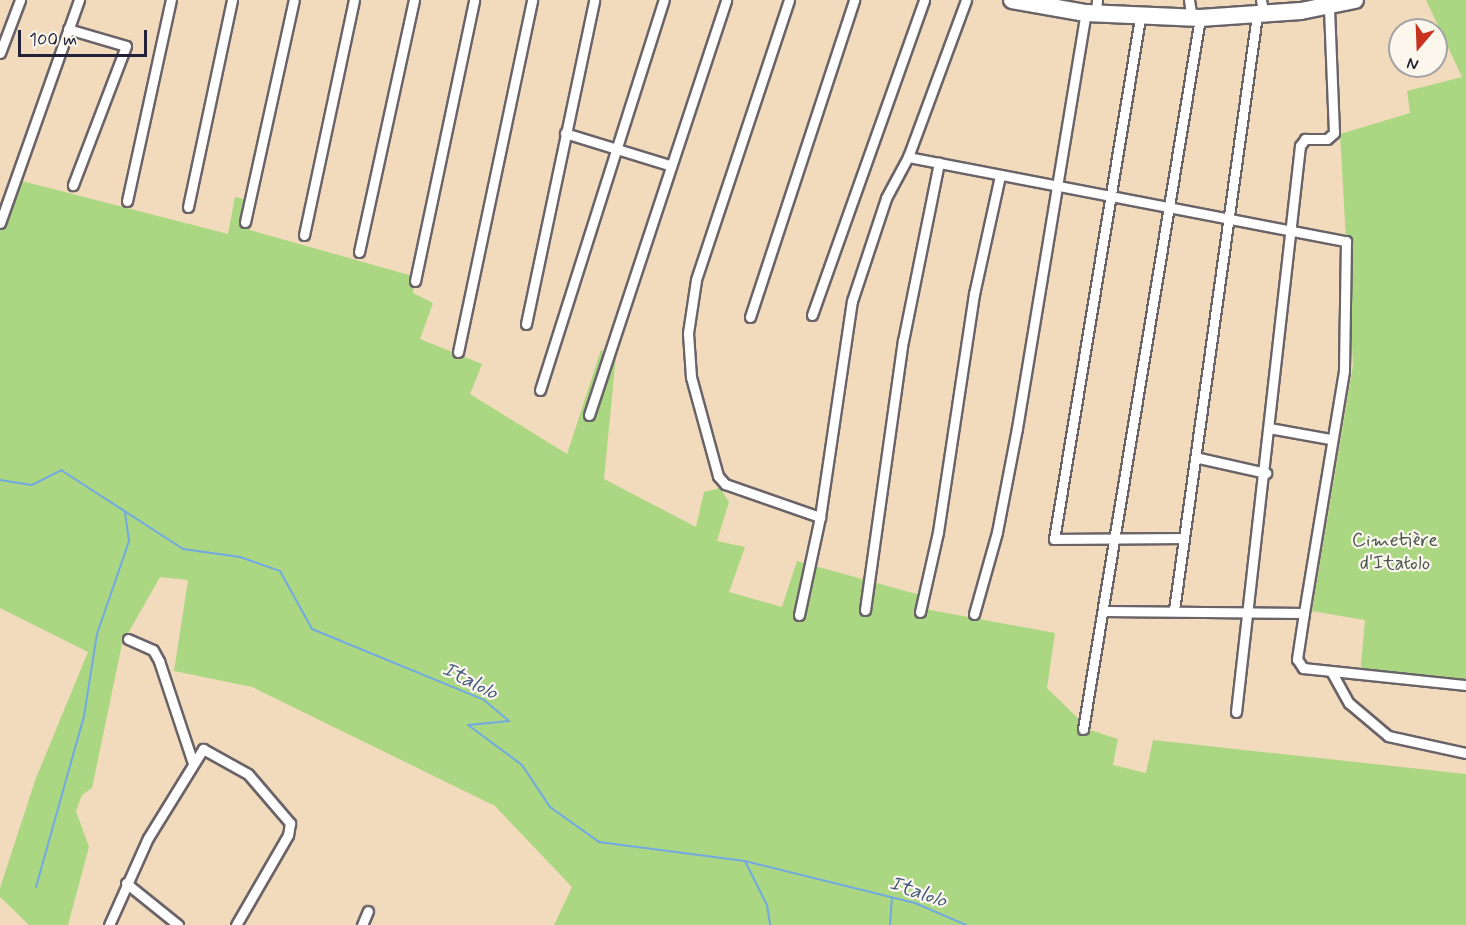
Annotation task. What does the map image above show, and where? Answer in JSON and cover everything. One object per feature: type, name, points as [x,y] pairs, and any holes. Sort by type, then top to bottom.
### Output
[{"type":"highway","points":[[1012,0],[1093,9],[1140,18],[1196,18],[1261,10],[1329,6],[1355,0]]},
{"type":"street","points":[[0,53],[20,0]]},
{"type":"street","points":[[0,223],[79,0]]},
{"type":"street","points":[[127,201],[171,0]]},
{"type":"street","points":[[188,207],[232,0]]},
{"type":"street","points":[[245,222],[294,0]]},
{"type":"street","points":[[304,235],[354,0]]},
{"type":"street","points":[[359,252],[414,0]]},
{"type":"street","points":[[415,281],[474,0]]},
{"type":"street","points":[[458,352],[532,0]]},
{"type":"street","points":[[526,324],[594,0]]},
{"type":"street","points":[[540,390],[613,147],[664,0]]},
{"type":"street","points":[[589,415],[669,165],[726,0]]},
{"type":"street","points":[[789,0],[696,280],[688,333],[691,378],[718,476],[725,484],[820,517]]},
{"type":"street","points":[[750,317],[855,0]]},
{"type":"street","points":[[812,315],[852,189],[924,0]]},
{"type":"street","points":[[799,615],[820,517],[852,301],[886,198],[908,157],[966,0]]},
{"type":"street","points":[[1083,729],[1172,208],[1196,18],[1189,0]]},
{"type":"street","points":[[1236,712],[1243,611],[1266,473],[1269,428],[1302,142],[1327,139],[1334,133],[1329,6]]},
{"type":"street","points":[[974,614],[997,532],[1017,429],[1053,185],[1093,9]]},
{"type":"street","points":[[1173,610],[1198,458],[1261,10]]},
{"type":"street","points":[[1140,18],[1054,539],[1114,542],[1184,538]]},
{"type":"street","points":[[68,29],[126,46],[73,185]]},
{"type":"street","points":[[565,133],[669,165]]},
{"type":"street","points":[[908,157],[1000,177],[1293,227],[1343,238],[1350,252],[1344,371],[1330,439],[1298,665],[1331,671],[1466,685]]},
{"type":"street","points":[[865,610],[903,341],[939,164]]},
{"type":"street","points":[[920,612],[938,532],[974,294],[1000,177]]},
{"type":"street","points":[[1269,428],[1330,439]]},
{"type":"street","points":[[1198,458],[1266,473]]},
{"type":"street","points":[[1104,611],[1304,613]]},
{"type":"street","points":[[128,639],[153,650],[159,661],[193,763]]},
{"type":"street","points":[[1331,671],[1349,703],[1388,735],[1466,753]]},
{"type":"street","points":[[109,925],[126,883],[203,749],[225,759],[267,791],[290,823],[288,835],[236,925]]},
{"type":"street","points":[[126,883],[178,925]]},
{"type":"street","points":[[362,925],[368,911]]},
{"type":"green space","name":"Cimetière d'Itatolo","points":[[1426,0],[1466,0],[1466,683],[1360,676],[1365,620],[1312,611],[1353,365],[1340,134],[1410,113],[1407,91],[1462,77],[1448,47],[1448,18],[1434,18]]},
{"type":"green space","points":[[18,180],[228,234],[235,197],[251,201],[250,230],[416,277],[413,293],[433,303],[420,339],[482,364],[470,394],[567,454],[601,350],[616,356],[604,479],[696,527],[704,492],[720,488],[729,502],[717,541],[745,547],[729,592],[782,607],[797,561],[920,595],[920,608],[1055,633],[1047,688],[1090,730],[1118,739],[1113,765],[1146,773],[1153,740],[1466,774],[1466,925],[554,925],[572,887],[495,806],[252,687],[174,671],[188,580],[160,577],[122,644],[92,788],[82,795],[76,811],[89,847],[68,925],[29,925],[0,897],[0,888],[36,778],[88,652],[0,608],[0,218]]},
{"type":"waterway","name":"Italolo","points":[[0,480],[32,485],[61,470],[183,549],[240,557],[280,571],[312,629],[484,700],[509,721],[468,725],[522,765],[550,807],[599,842],[745,861],[915,903],[966,925]]},
{"type":"waterway","points":[[36,887],[84,716],[97,634],[129,541],[125,511]]},
{"type":"waterway","points":[[745,861],[767,905],[770,925]]},
{"type":"waterway","points":[[890,925],[892,898]]}]
